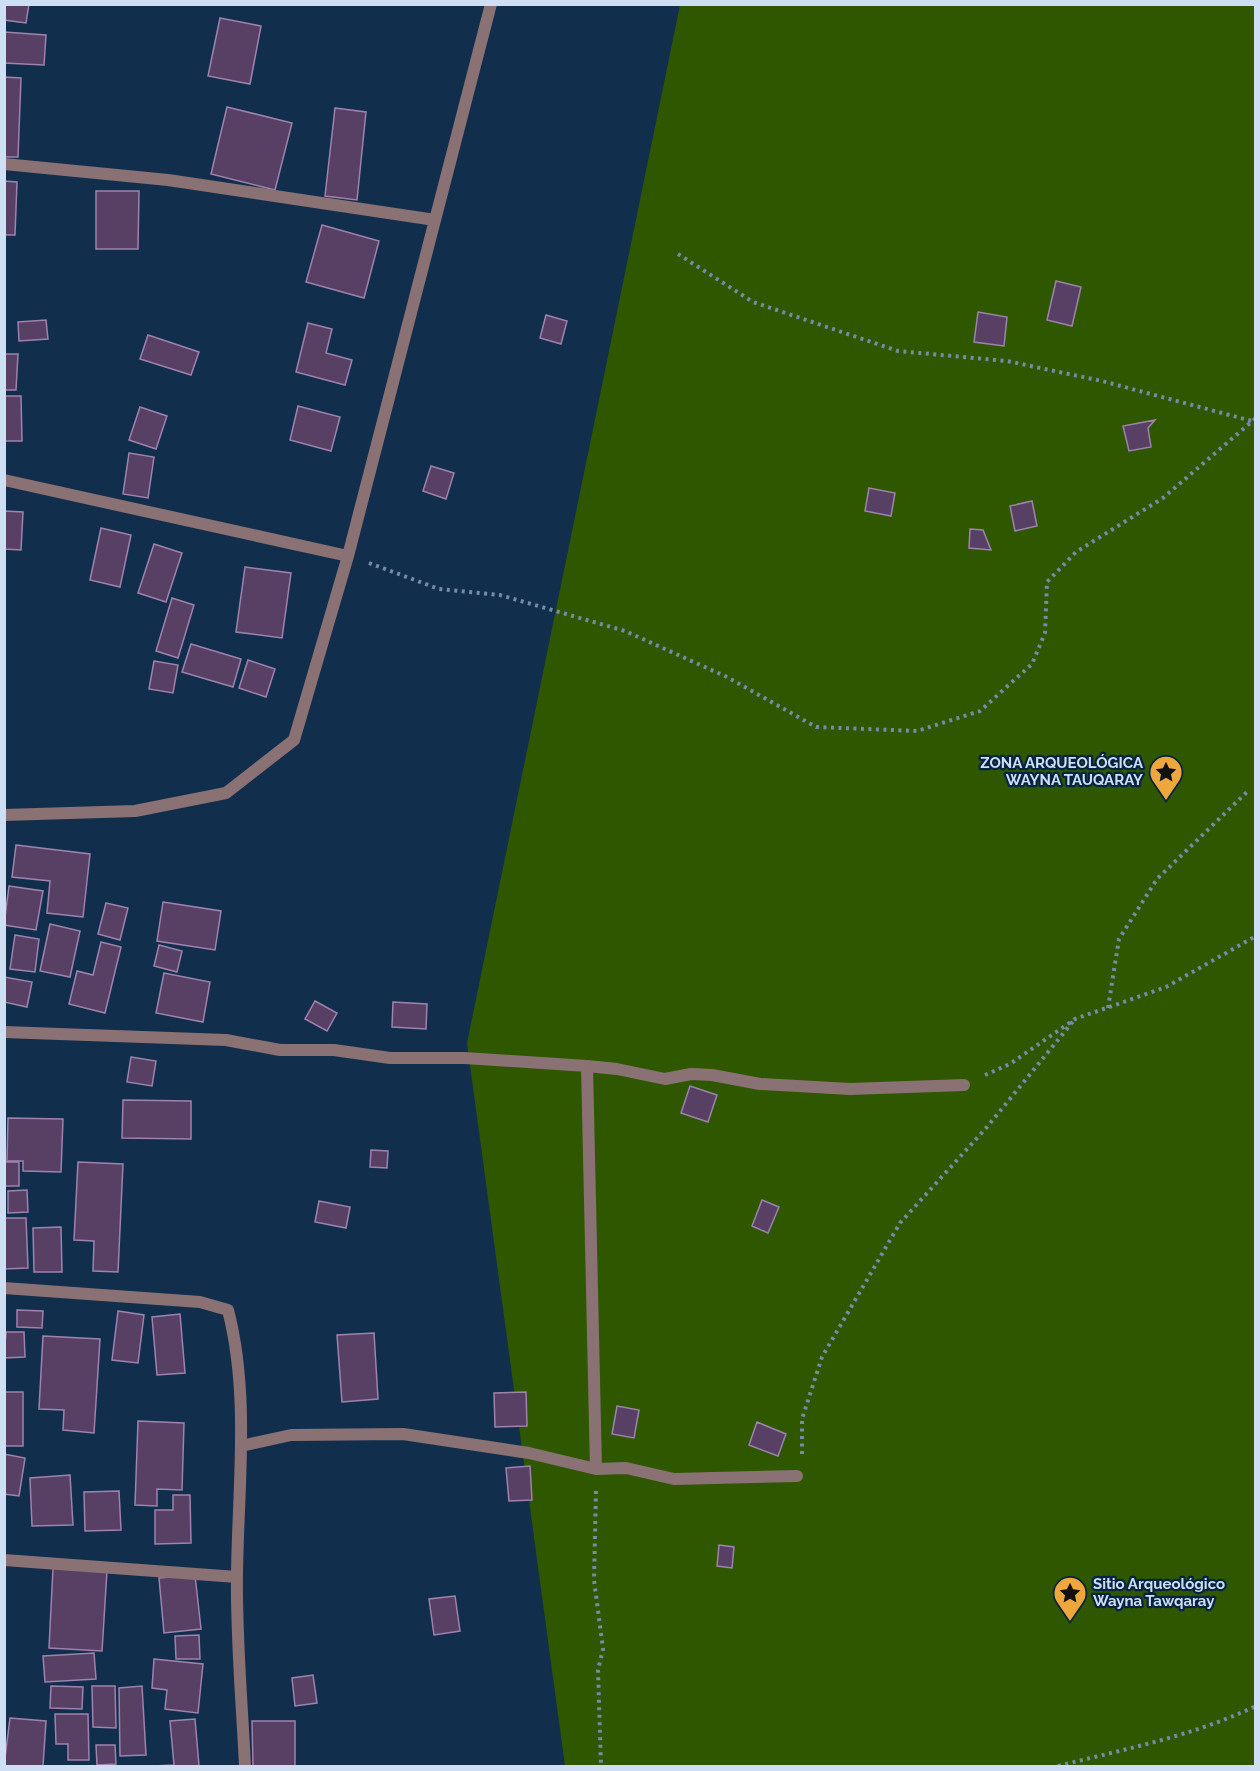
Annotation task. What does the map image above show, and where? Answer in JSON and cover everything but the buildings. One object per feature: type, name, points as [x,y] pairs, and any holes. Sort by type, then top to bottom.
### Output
[{"type":"street","points":[[4,815],[135,811],[226,793],[294,740],[348,556],[491,4]]},
{"type":"street","points":[[4,164],[168,180],[435,220]]},
{"type":"street","points":[[4,480],[348,556]]},
{"type":"street","points":[[4,1032],[226,1040],[280,1050],[334,1050],[390,1058],[465,1058],[587,1066],[618,1069],[665,1079],[691,1074],[712,1075],[760,1084],[850,1089],[964,1085]]},
{"type":"street","points":[[587,1066],[596,1469]]},
{"type":"street","points":[[4,1288],[200,1302],[228,1310],[236,1342],[241,1446],[237,1577],[245,1767]]},
{"type":"street","points":[[241,1446],[291,1435],[403,1434],[529,1453],[596,1469],[626,1468],[674,1479],[798,1476]]},
{"type":"street","points":[[4,1560],[237,1577]]},
{"type":"path","points":[[678,254],[753,302],[898,351],[1008,361],[1102,381],[1254,420]]},
{"type":"path","points":[[348,556],[439,589],[500,595],[625,631],[727,677],[816,727],[917,731],[980,711],[1032,664],[1045,633],[1047,582],[1076,552],[1162,498],[1254,420]]},
{"type":"path","points":[[1108,1008],[1119,939],[1157,879],[1249,790]]},
{"type":"path","points":[[964,1085],[1010,1064],[1075,1019],[1166,987],[1256,936]]},
{"type":"path","points":[[798,1476],[802,1449],[802,1419],[822,1357],[900,1223],[987,1127],[1075,1019]]},
{"type":"path","points":[[596,1469],[594,1580],[603,1649],[598,1670],[601,1767]]},
{"type":"path","points":[[1058,1767],[1162,1741],[1227,1719],[1256,1706]]},
{"type":"green space","points":[[680,5],[1255,5],[1255,1766],[565,1766],[467,1043]]},
{"type":"place","name":"ZONA ARQUEOLÓGICA WAYNA TAUQARAY","points":[[1166,801]]},
{"type":"place","name":"Sitio Arqueológico Wayna Tawqaray","points":[[1070,1622]]}]
